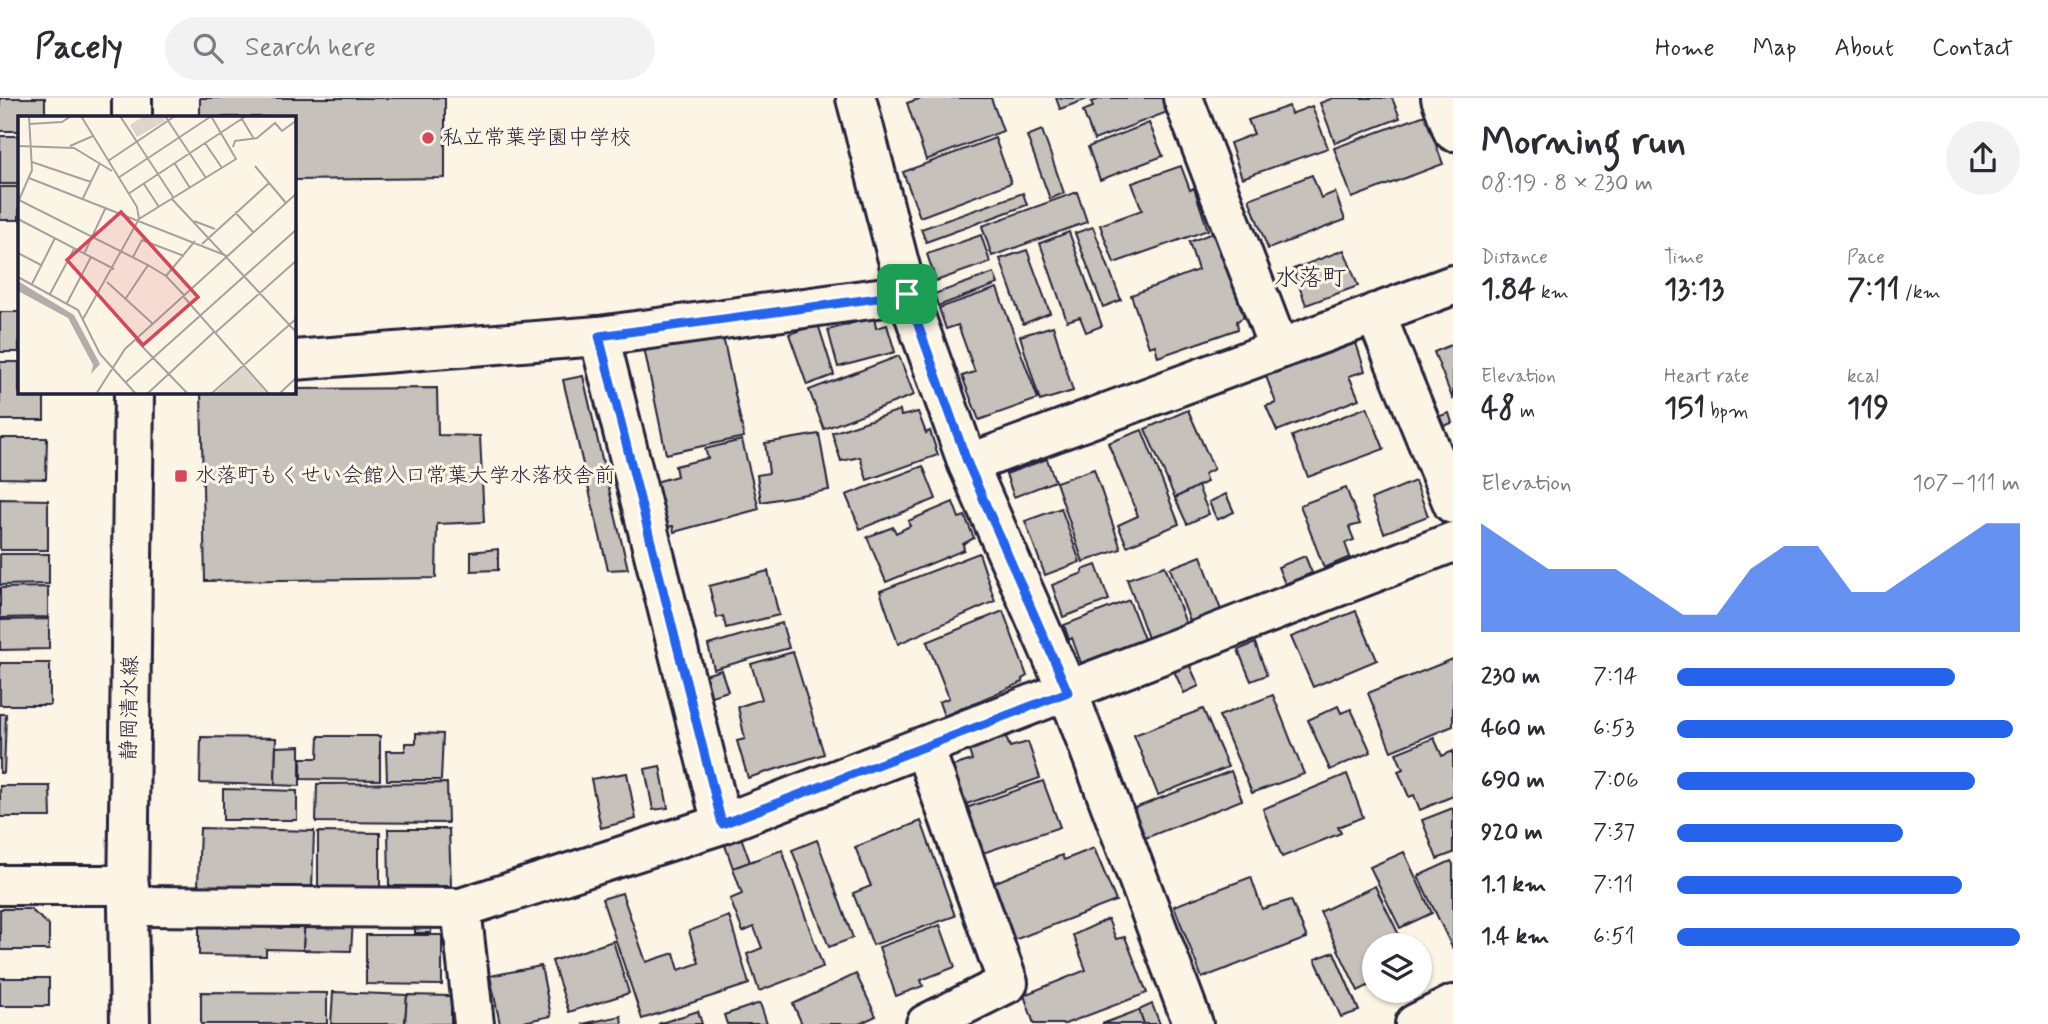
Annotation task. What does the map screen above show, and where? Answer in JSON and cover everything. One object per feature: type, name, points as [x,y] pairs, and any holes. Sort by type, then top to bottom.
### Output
[{"type":"street","points":[[132,98],[132,116]]},
{"type":"street","points":[[856,98],[907,294],[968,464],[1068,692],[1193,1024]]},
{"type":"street","points":[[1183,98],[1279,349]]},
{"type":"street","points":[[1441,98],[1453,131]]},
{"type":"street","points":[[968,464],[1453,285]]},
{"type":"street","points":[[296,360],[599,336],[907,294]]},
{"type":"street","points":[[1375,313],[1453,504]]},
{"type":"street","points":[[599,336],[722,824]]},
{"type":"street","name":"静岡清水線","points":[[130,1024],[128,896],[134,394]]},
{"type":"street","points":[[0,885],[128,896],[461,908],[722,824],[1453,542]]},
{"type":"street","points":[[924,747],[1008,983],[926,1024]]},
{"type":"street","points":[[461,908],[474,1024]]},
{"type":"street","points":[[1415,1024],[1453,1005]]},
{"type":"building","points":[[0,98],[45,98],[45,116],[18,116],[18,131],[0,131]]},
{"type":"building","points":[[200,98],[445,98],[445,178],[296,180],[296,116],[200,116]]},
{"type":"building","points":[[922,98],[991,98],[1003,131],[926,160],[907,103]]},
{"type":"building","points":[[1056,98],[1090,98],[1060,109]]},
{"type":"building","points":[[1103,98],[1165,98],[1170,111],[1094,140],[1083,111],[1093,107],[1091,102]]},
{"type":"building","points":[[1333,98],[1392,98],[1400,118],[1335,143],[1320,103]]},
{"type":"building","points":[[1289,106],[1291,114],[1312,106],[1328,148],[1242,178],[1230,143],[1254,134],[1248,120]]},
{"type":"building","points":[[1425,115],[1443,164],[1352,198],[1334,148]]},
{"type":"building","points":[[1149,123],[1163,156],[1100,180],[1088,147]]},
{"type":"building","points":[[1042,130],[1064,193],[1050,199],[1027,136]]},
{"type":"building","points":[[0,136],[18,136],[18,184],[0,184]]},
{"type":"building","points":[[995,138],[1011,183],[920,217],[903,172]]},
{"type":"building","points":[[1181,166],[1190,190],[1194,188],[1208,230],[1114,263],[1100,225],[1142,210],[1132,183]]},
{"type":"building","points":[[1312,175],[1321,198],[1335,192],[1345,220],[1268,249],[1249,199]]},
{"type":"building","points":[[0,187],[18,187],[18,220],[0,220]]},
{"type":"building","points":[[1077,192],[1087,222],[992,256],[982,226]]},
{"type":"building","points":[[1023,193],[1027,205],[926,242],[921,229]]},
{"type":"building","points":[[1093,227],[1121,300],[1103,307],[1075,233]]},
{"type":"building","points":[[1069,232],[1102,326],[1086,332],[1080,317],[1067,321],[1040,243]]},
{"type":"building","points":[[1215,232],[1244,317],[1237,321],[1238,329],[1158,357],[1155,345],[1149,347],[1131,295],[1198,270],[1189,242]]},
{"type":"building","points":[[981,235],[990,262],[936,281],[927,254]]},
{"type":"building","points":[[1027,250],[1050,313],[1023,324],[1000,259]]},
{"type":"building","points":[[1344,250],[1358,286],[1306,305],[1293,269]]},
{"type":"building","points":[[994,273],[998,284],[938,306],[934,294]]},
{"type":"building","points":[[997,288],[1038,399],[979,420],[962,376],[975,372],[958,325],[946,329],[939,308]]},
{"type":"building","points":[[0,312],[18,312],[18,352],[0,352]]},
{"type":"building","points":[[874,317],[876,328],[887,325],[895,352],[838,367],[828,330]]},
{"type":"building","points":[[818,324],[834,375],[807,385],[789,334]]},
{"type":"building","points":[[1053,326],[1073,391],[1040,401],[1020,336]]},
{"type":"building","points":[[721,327],[744,437],[666,454],[643,343]]},
{"type":"building","points":[[1356,343],[1365,371],[1349,376],[1359,399],[1277,431],[1266,406],[1276,403],[1266,376]]},
{"type":"building","points":[[1453,344],[1453,400],[1434,352]]},
{"type":"building","points":[[899,356],[914,395],[824,429],[809,390]]},
{"type":"building","points":[[0,362],[18,362],[18,394],[44,394],[44,420],[0,420]]},
{"type":"building","points":[[583,376],[628,569],[608,570],[563,380]]},
{"type":"building","points":[[437,388],[438,435],[480,436],[484,522],[437,524],[436,578],[205,581],[201,394],[296,394],[296,389]]},
{"type":"building","points":[[1367,407],[1384,449],[1308,477],[1292,436]]},
{"type":"building","points":[[900,410],[901,416],[918,412],[926,433],[930,431],[938,455],[867,480],[860,457],[841,461],[832,433]]},
{"type":"building","points":[[1188,410],[1214,469],[1204,474],[1207,482],[1175,498],[1145,429]]},
{"type":"building","points":[[1449,413],[1452,423],[1441,427],[1437,417]]},
{"type":"building","points":[[1142,430],[1179,524],[1127,546],[1118,525],[1138,516],[1108,443]]},
{"type":"building","points":[[819,434],[829,490],[761,502],[757,475],[769,473],[765,443]]},
{"type":"building","points":[[0,438],[47,438],[46,479],[0,478]]},
{"type":"building","points":[[742,440],[759,509],[674,532],[673,526],[663,528],[652,483],[677,476],[675,466],[708,458],[705,449]]},
{"type":"building","points":[[1047,459],[1055,481],[1014,497],[1006,474]]},
{"type":"building","points":[[923,466],[936,499],[860,529],[846,495]]},
{"type":"building","points":[[1094,469],[1121,549],[1083,562],[1056,482]]},
{"type":"building","points":[[1415,481],[1428,516],[1384,533],[1371,499]]},
{"type":"building","points":[[1198,486],[1209,514],[1187,524],[1175,498]]},
{"type":"building","points":[[1346,488],[1360,524],[1349,527],[1354,540],[1345,543],[1350,557],[1324,568],[1300,505]]},
{"type":"building","points":[[1226,494],[1234,512],[1217,520],[1209,502]]},
{"type":"building","points":[[0,499],[48,500],[48,550],[0,550]]},
{"type":"building","points":[[953,502],[959,518],[965,516],[974,538],[963,544],[964,550],[886,582],[867,537],[893,527],[896,533],[910,526],[908,521]]},
{"type":"building","points":[[1061,508],[1080,562],[1045,575],[1025,521]]},
{"type":"building","points":[[498,549],[498,570],[471,571],[471,552]]},
{"type":"building","points":[[979,553],[995,601],[898,644],[880,591]]},
{"type":"building","points":[[0,554],[49,554],[49,584],[0,585]]},
{"type":"building","points":[[1201,556],[1222,613],[1191,624],[1170,568]]},
{"type":"building","points":[[1305,556],[1312,573],[1285,584],[1278,567]]},
{"type":"building","points":[[1096,565],[1109,600],[1063,617],[1052,585]]},
{"type":"building","points":[[1165,566],[1186,624],[1148,638],[1127,579]]},
{"type":"building","points":[[768,571],[779,615],[726,628],[723,616],[717,618],[709,586]]},
{"type":"building","points":[[48,587],[48,617],[0,618],[0,588]]},
{"type":"building","points":[[1129,600],[1144,639],[1081,663],[1064,625]]},
{"type":"building","points":[[1003,611],[1027,676],[1022,679],[1023,682],[944,716],[939,702],[949,698],[927,642]]},
{"type":"building","points":[[1356,611],[1377,660],[1313,687],[1291,637]]},
{"type":"building","points":[[49,619],[49,649],[0,650],[0,620]]},
{"type":"building","points":[[782,623],[789,648],[714,669],[708,645]]},
{"type":"building","points":[[1255,643],[1267,675],[1251,681],[1238,650]]},
{"type":"building","points":[[793,652],[824,754],[748,778],[737,741],[745,739],[738,707],[762,699],[751,664]]},
{"type":"building","points":[[1453,659],[1453,726],[1391,751],[1368,693]]},
{"type":"building","points":[[0,663],[50,663],[50,705],[0,705]]},
{"type":"building","points":[[1189,664],[1199,686],[1184,693],[1174,671]]},
{"type":"building","points":[[721,670],[728,691],[702,699],[695,678]]},
{"type":"building","points":[[1273,695],[1304,774],[1252,793],[1219,716]]},
{"type":"building","points":[[1338,706],[1341,713],[1351,709],[1371,752],[1330,770],[1308,720]]},
{"type":"building","points":[[1203,709],[1228,767],[1158,795],[1134,735]]},
{"type":"building","points":[[0,714],[6,714],[4,773],[0,773]]},
{"type":"building","points":[[416,733],[443,734],[441,780],[387,780],[386,751],[405,751],[405,743],[416,743]]},
{"type":"building","points":[[1005,735],[1010,747],[1028,742],[1040,778],[961,806],[947,768],[972,760],[968,748]]},
{"type":"building","points":[[319,736],[380,736],[380,780],[301,779],[301,758],[318,758]]},
{"type":"building","points":[[201,737],[276,738],[275,785],[200,783]]},
{"type":"building","points":[[1434,738],[1442,756],[1453,751],[1453,796],[1420,810],[1414,795],[1409,797],[1398,771],[1403,769],[1396,753]]},
{"type":"building","points":[[300,746],[300,786],[275,785],[276,747]]},
{"type":"building","points":[[660,766],[668,808],[653,810],[645,769]]},
{"type":"building","points":[[1231,771],[1242,800],[1143,839],[1132,809]]},
{"type":"building","points":[[627,773],[636,819],[601,828],[591,779]]},
{"type":"building","points":[[1347,774],[1363,817],[1338,827],[1341,833],[1282,857],[1263,809]]},
{"type":"building","points":[[1043,781],[1060,827],[977,855],[966,808]]},
{"type":"building","points":[[447,783],[448,823],[316,822],[317,784]]},
{"type":"building","points":[[0,786],[50,786],[51,817],[0,817]]},
{"type":"building","points":[[223,789],[297,791],[297,820],[223,820]]},
{"type":"building","points":[[1453,808],[1453,853],[1437,859],[1422,820]]},
{"type":"building","points":[[921,821],[955,916],[873,945],[853,893],[871,886],[855,847]]},
{"type":"building","points":[[737,826],[750,862],[733,868],[721,834]]},
{"type":"building","points":[[200,828],[314,831],[312,889],[198,886]]},
{"type":"building","points":[[388,829],[449,829],[451,886],[389,886]]},
{"type":"building","points":[[318,832],[380,833],[380,888],[318,887]]},
{"type":"building","points":[[817,840],[853,938],[829,947],[792,850]]},
{"type":"building","points":[[1094,848],[1116,901],[1009,942],[986,886],[1062,855],[1064,860]]},
{"type":"building","points":[[782,850],[823,967],[759,991],[747,954],[762,948],[754,927],[743,932],[730,899],[742,894],[733,868]]},
{"type":"building","points":[[1404,852],[1432,913],[1400,928],[1370,867]]},
{"type":"building","points":[[1451,861],[1453,864],[1453,949],[1418,876]]},
{"type":"building","points":[[1251,877],[1262,909],[1291,900],[1307,938],[1202,978],[1174,906]]},
{"type":"building","points":[[1375,886],[1398,933],[1362,933],[1362,989],[1358,991],[1320,912]]},
{"type":"building","points":[[622,893],[646,962],[674,953],[679,970],[699,963],[689,931],[729,916],[749,984],[642,1019],[602,899]]},
{"type":"building","points":[[0,909],[30,909],[49,925],[49,950],[0,950]]},
{"type":"building","points":[[415,918],[432,918],[431,933],[415,933]]},
{"type":"building","points":[[199,919],[305,919],[303,950],[266,949],[266,956],[199,955]]},
{"type":"building","points":[[305,919],[353,920],[351,951],[303,950]]},
{"type":"building","points":[[1108,919],[1116,939],[1125,937],[1147,993],[1065,1024],[1034,1024],[1024,995],[1086,970],[1073,935]]},
{"type":"building","points":[[940,925],[955,967],[921,980],[923,986],[896,996],[879,947]]},
{"type":"building","points":[[366,935],[442,935],[442,985],[366,984]]},
{"type":"building","points":[[613,941],[629,993],[569,1012],[552,961]]},
{"type":"building","points":[[1334,952],[1359,1011],[1341,1017],[1315,959]]},
{"type":"building","points":[[541,966],[551,1016],[514,1024],[500,1024],[490,976]]},
{"type":"building","points":[[856,974],[876,1016],[859,1024],[802,1024],[793,1004]]},
{"type":"building","points":[[0,978],[49,978],[49,1006],[0,1006]]},
{"type":"building","points":[[201,992],[327,993],[327,1024],[201,1024]]},
{"type":"building","points":[[333,992],[407,995],[405,1024],[331,1024]]},
{"type":"building","points":[[407,995],[451,996],[451,1024],[405,1024]]},
{"type":"building","points":[[760,1003],[767,1024],[727,1024],[724,1015]]},
{"type":"building","points":[[1152,1004],[1160,1024],[1144,1024],[1139,1010]]},
{"type":"building","points":[[1139,1010],[1144,1024],[1102,1024]]},
{"type":"building","points":[[698,1011],[702,1024],[658,1024]]},
{"type":"building","points":[[621,1016],[622,1024],[582,1024]]},
{"type":"place","name":"私立常葉学園中学校","points":[[428,138]]},
{"type":"place","name":"水落町もくせい会館入口常葉大学水落校舎前","points":[[181,476]]},
{"type":"district","name":"水落町","points":[[1310,278]]},
{"type":"route","points":[[907,294],[968,464],[1068,692],[722,824],[599,336],[907,294]]}]
